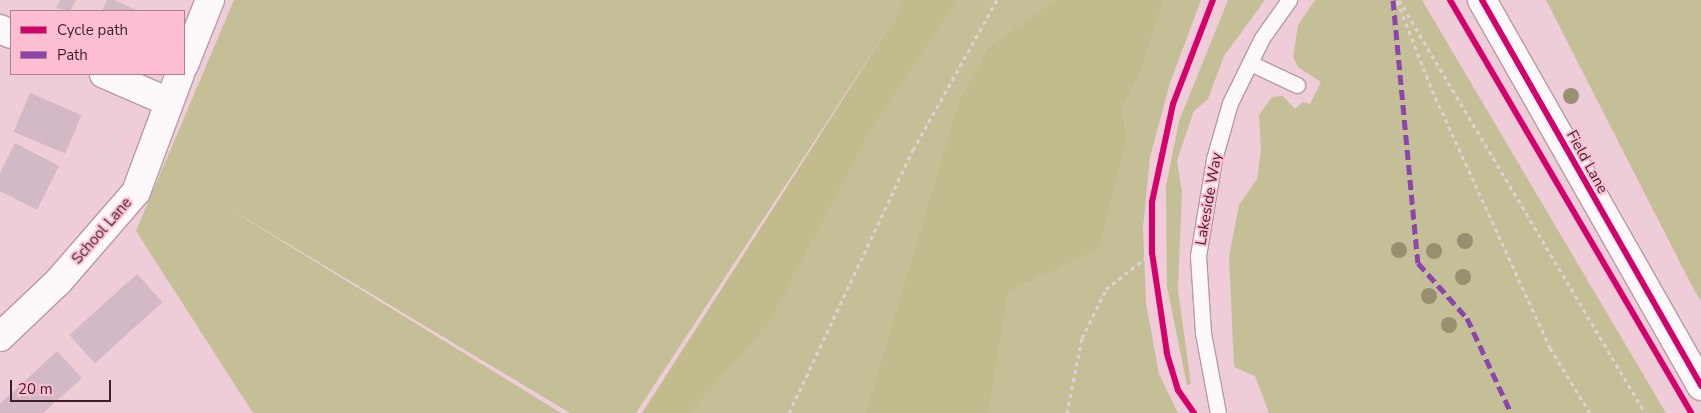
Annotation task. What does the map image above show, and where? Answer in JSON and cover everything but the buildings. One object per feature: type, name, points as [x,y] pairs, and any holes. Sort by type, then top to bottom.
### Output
[{"type":"street","points":[[185,62],[210,0]]},
{"type":"street","name":"Field Lane","points":[[1482,0],[1701,386]]},
{"type":"street","points":[[106,75],[168,102]]},
{"type":"street","name":"School Lane","points":[[0,336],[58,282],[136,192],[180,75]]},
{"type":"lane","name":"Lakeside Way","points":[[1218,413],[1203,333],[1198,256],[1214,159],[1230,103],[1250,63],[1289,0]]},
{"type":"lane","points":[[1250,63],[1297,85]]},
{"type":"path","points":[[789,413],[913,150],[997,0]]},
{"type":"path","points":[[1398,0],[1432,90],[1550,348],[1590,413]]},
{"type":"path","points":[[1398,0],[1645,413]]},
{"type":"path","points":[[1533,0],[1658,243]]},
{"type":"path","points":[[79,209],[142,90]]},
{"type":"path","points":[[1152,244],[1153,262]]},
{"type":"path","points":[[1068,413],[1082,338],[1106,289],[1152,253]]},
{"type":"path","points":[[1175,381],[1183,398]]},
{"type":"shaded area","points":[[234,0],[907,0],[636,413],[570,413],[220,203],[561,413],[253,413],[136,231]]},
{"type":"shaded area","points":[[897,0],[958,0],[870,131],[769,324],[688,413],[642,413],[904,4]]},
{"type":"shaded area","points":[[958,0],[1053,0],[987,48],[958,102],[865,413],[685,413],[769,324],[870,130]]},
{"type":"shaded area","points":[[1053,0],[1164,0],[1140,74],[1122,110],[1128,138],[1100,249],[1009,292],[989,413],[865,413],[958,102],[987,48]]},
{"type":"shaded area","points":[[1164,0],[1201,0],[1170,83],[1150,157],[1143,228],[1146,303],[1159,374],[1178,413],[989,413],[1009,292],[1100,249],[1128,138],[1122,110],[1140,74]]},
{"type":"shaded area","points":[[1228,0],[1265,0],[1224,56],[1208,99],[1194,111],[1177,160],[1182,192],[1178,290],[1191,384],[1187,385],[1167,287],[1166,186],[1179,121]]},
{"type":"shaded area","points":[[1315,0],[1422,0],[1666,413],[1269,413],[1255,376],[1234,367],[1229,257],[1239,205],[1257,179],[1261,150],[1259,115],[1272,97],[1283,96],[1295,109],[1303,102],[1310,104],[1321,82],[1298,67],[1293,57],[1298,25]]},
{"type":"shaded area","points":[[1546,0],[1701,0],[1701,301],[1695,292]]},
{"type":"marked path","points":[[1393,0],[1418,263],[1467,318],[1511,413]]},
{"type":"cycle path","points":[[1194,413],[1178,390],[1167,353],[1152,253],[1152,202],[1173,104],[1213,0]]},
{"type":"cycle path","points":[[1450,0],[1691,413]]},
{"type":"cycle path","points":[[1482,0],[1701,386]]}]
